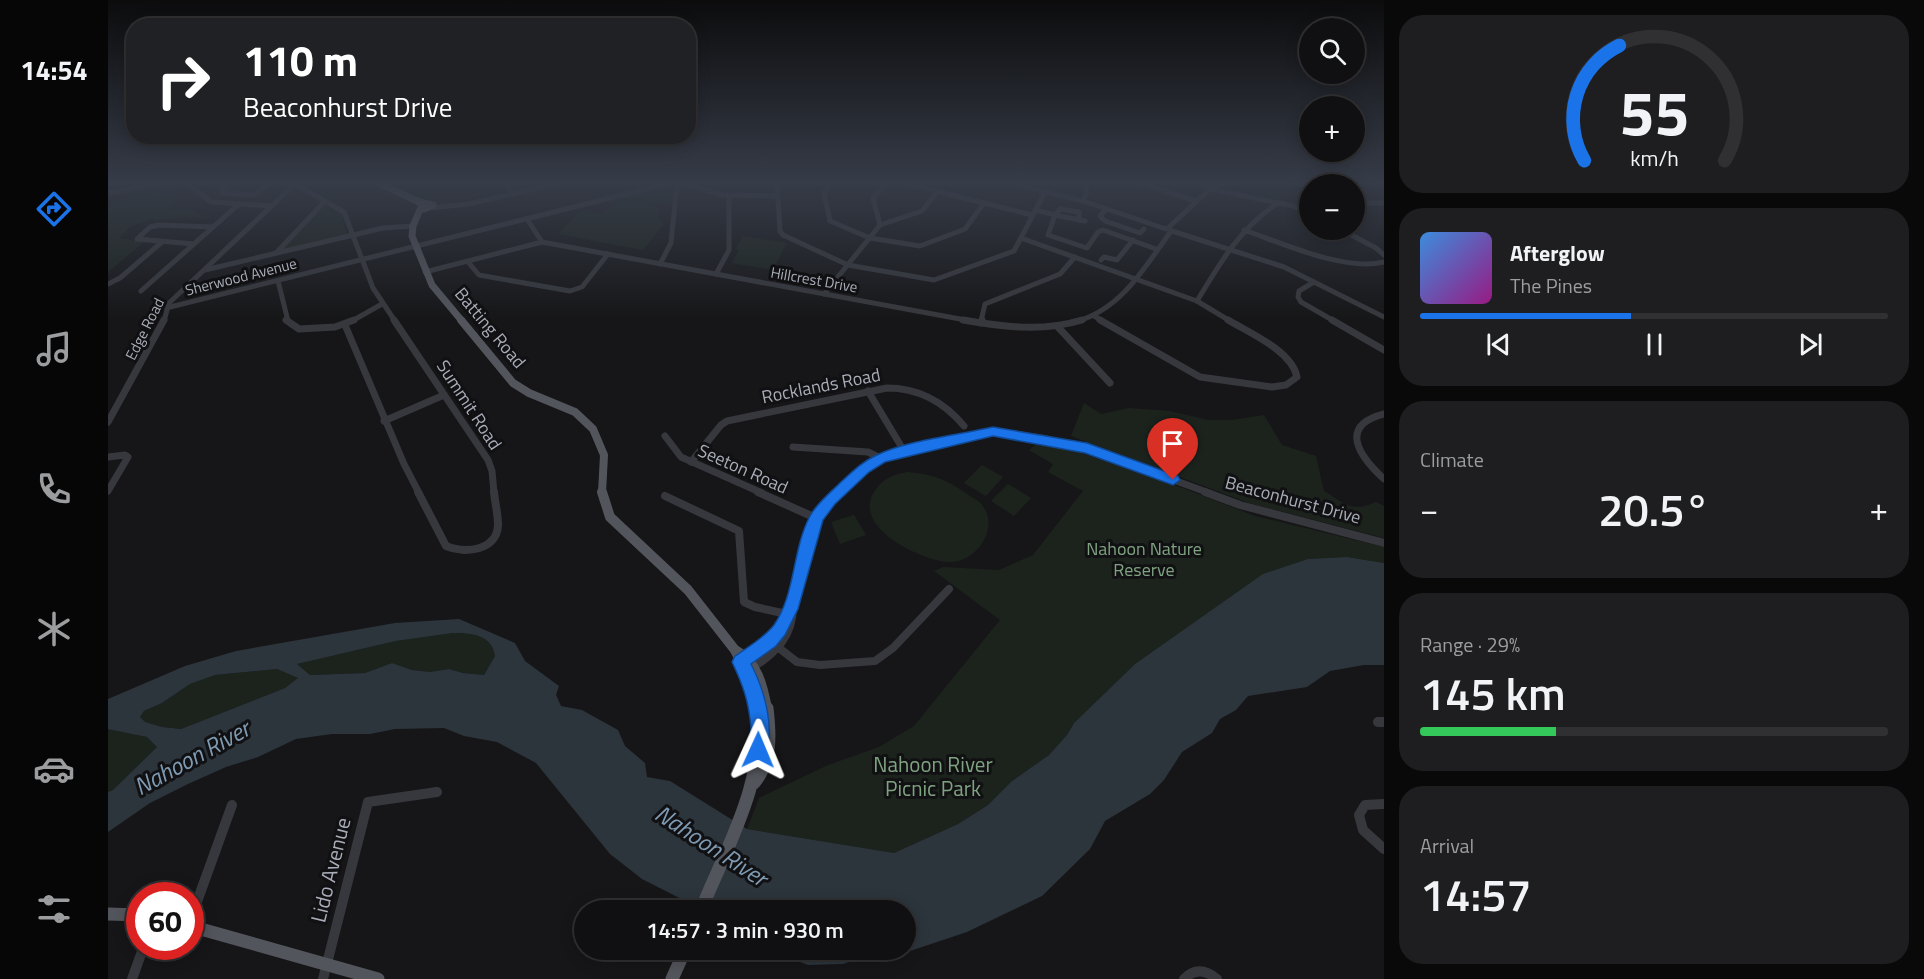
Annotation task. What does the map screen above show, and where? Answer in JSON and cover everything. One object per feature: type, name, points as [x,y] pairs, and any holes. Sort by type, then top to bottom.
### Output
[{"type":"main road","name":"Batting Road","points":[[414,229],[415,247],[425,272],[448,307],[513,383],[529,393],[574,412],[593,429],[603,455],[602,494],[610,517],[688,591],[747,664],[760,730],[753,785],[705,900]]},
{"type":"main road","points":[[108,914],[126,915]]},
{"type":"main road","points":[[204,930],[278,949],[324,973],[378,979]]},
{"type":"main road","points":[[672,979],[681,960]]},
{"type":"street","points":[[149,229],[137,239],[194,244]]},
{"type":"street","points":[[141,291],[211,229]]},
{"type":"street","name":"Edge Road","points":[[108,422],[163,325],[166,308],[248,229]]},
{"type":"street","points":[[275,253],[298,229]]},
{"type":"street","name":"Summit Road","points":[[345,325],[384,421],[446,546],[463,552],[479,548],[492,541],[497,534],[492,471],[488,460],[382,304],[360,260],[349,229]]},
{"type":"street","points":[[203,270],[380,229]]},
{"type":"street","name":"Sherwood Avenue","points":[[166,308],[488,229]]},
{"type":"street","points":[[533,229],[542,242]]},
{"type":"street","points":[[660,264],[671,243],[673,229]]},
{"type":"street","points":[[716,274],[729,250],[729,229]]},
{"type":"street","points":[[781,229],[782,234],[848,265],[938,279],[1013,251],[1026,229]]},
{"type":"street","points":[[849,229],[870,238],[915,245],[925,245],[966,229]]},
{"type":"street","points":[[824,294],[877,229]]},
{"type":"street","points":[[1049,229],[1047,234],[1050,237],[1087,248],[1102,230],[1156,249]]},
{"type":"street","points":[[1127,229],[1140,233],[1144,229]]},
{"type":"street","points":[[1170,229],[1277,264],[1384,317]]},
{"type":"street","name":"Hillcrest Drive","points":[[425,272],[542,242],[981,323],[1012,327],[1057,326],[1094,316],[1117,300],[1170,229]]},
{"type":"street","points":[[1197,301],[1229,248],[1244,230],[1344,262],[1380,265]]},
{"type":"street","points":[[1021,238],[1197,301],[1285,354],[1297,370],[1295,380],[1286,385],[1272,387],[1200,377],[1094,316]]},
{"type":"street","points":[[1101,260],[1104,257],[1117,260],[1133,240]]},
{"type":"street","points":[[1361,240],[1384,255]]},
{"type":"street","points":[[108,284],[120,278],[162,242]]},
{"type":"street","points":[[468,262],[479,275],[570,291],[584,285],[608,254]]},
{"type":"street","points":[[981,323],[985,304],[1060,274],[1075,257]]},
{"type":"street","points":[[278,281],[286,320],[291,325],[307,329],[345,325],[382,304]]},
{"type":"street","points":[[1314,282],[1299,291],[1298,297],[1301,302],[1384,350]]},
{"type":"street","points":[[1057,326],[1110,383]]},
{"type":"street","name":"Rocklands Road","points":[[691,462],[721,425],[727,421],[893,387],[911,390],[948,408],[964,426]]},
{"type":"street","points":[[868,391],[904,451]]},
{"type":"street","points":[[384,421],[444,394]]},
{"type":"street","points":[[1384,414],[1364,421],[1357,429],[1356,438],[1364,459],[1384,479]]},
{"type":"street","name":"Beaconhurst Drive","points":[[747,664],[779,648],[793,623],[793,604],[816,518],[847,484],[880,458],[993,431],[1050,440],[1097,452],[1240,505],[1384,543]]},
{"type":"street","name":"Seeton Road","points":[[665,436],[679,456],[816,518]]},
{"type":"street","points":[[793,447],[868,452],[880,458]]},
{"type":"street","points":[[108,457],[125,455],[128,457],[108,491]]},
{"type":"street","points":[[665,496],[738,530],[741,536],[744,602],[754,607],[787,614]]},
{"type":"street","points":[[770,641],[797,662],[806,664],[825,665],[875,661],[893,648],[949,590]]},
{"type":"street","name":"Beaconhurst Drive","points":[[747,664],[780,630],[793,604]]},
{"type":"street","name":"Lido Avenue","points":[[324,973],[368,802],[436,792]]},
{"type":"street","points":[[1384,804],[1365,806],[1359,815],[1363,830],[1384,849]]},
{"type":"street","points":[[204,882],[232,805]]},
{"type":"street","points":[[132,979],[139,960]]},
{"type":"street","points":[[1184,979],[1194,971],[1203,971],[1217,979]]},
{"type":"green space","points":[[108,229],[128,229],[119,238],[144,242],[108,272]]},
{"type":"green space","points":[[300,229],[346,229],[347,234],[282,250],[281,248]]},
{"type":"green space","points":[[563,229],[660,229],[643,250],[558,234]]},
{"type":"green space","points":[[743,236],[787,243],[773,270],[732,263]]},
{"type":"green space","points":[[1084,403],[1101,414],[1129,408],[1170,411],[1208,420],[1232,420],[1264,415],[1282,445],[1316,456],[1324,491],[1354,507],[1376,502],[1384,506],[1384,538],[1249,503],[1071,436]]},
{"type":"green space","name":"Nahoon Nature Reserve","points":[[1035,445],[1063,447],[1114,464],[1115,462],[1255,516],[1384,547],[1384,563],[1347,557],[1308,559],[1263,575],[1135,664],[1074,723],[1067,735],[1049,755],[1012,781],[988,805],[958,824],[894,853],[747,829],[759,798],[828,765],[879,747],[914,726],[1000,620],[934,571],[943,567],[999,570],[1033,555],[1083,491],[1048,472],[1053,464],[1029,450]]},
{"type":"green space","points":[[982,465],[1003,477],[986,496],[964,483]]},
{"type":"green space","points":[[908,472],[933,476],[946,481],[982,505],[987,514],[987,534],[976,551],[958,561],[936,560],[906,548],[880,529],[872,517],[870,505],[874,492],[888,478]]},
{"type":"green space","points":[[1008,484],[1031,498],[1014,516],[991,501]]},
{"type":"green space","points":[[854,515],[866,535],[840,544],[831,522]]},
{"type":"green space","points":[[453,633],[474,635],[485,639],[490,644],[495,656],[484,675],[449,669],[430,672],[412,670],[392,663],[365,673],[310,675],[297,664],[396,641]]},
{"type":"green space","points":[[277,669],[298,678],[285,688],[181,729],[144,722],[140,717],[144,711],[162,703],[190,684],[215,675]]},
{"type":"green space","points":[[114,728],[147,737],[157,747],[113,790],[108,792],[108,729]]},
{"type":"water","name":"Nahoon River","points":[[1347,557],[1384,563],[1384,665],[1364,665],[1330,671],[1307,687],[1248,696],[1236,710],[1220,719],[1212,733],[1182,752],[1164,780],[1150,794],[1105,821],[1090,849],[1042,896],[967,932],[916,949],[916,900],[683,900],[642,879],[610,854],[536,763],[497,742],[464,736],[444,728],[395,729],[370,734],[332,734],[296,739],[258,757],[226,767],[188,784],[150,803],[108,832],[108,792],[113,790],[157,747],[147,737],[108,729],[108,699],[185,666],[236,651],[395,623],[459,619],[515,643],[525,661],[559,686],[556,695],[561,706],[582,710],[618,730],[625,746],[645,763],[647,777],[670,781],[747,829],[894,853],[958,824],[988,805],[1012,781],[1049,755],[1067,735],[1074,723],[1135,664],[1263,574],[1308,559]],"holes":[[[453,633],[485,639],[493,649],[495,656],[484,675],[449,669],[430,672],[412,670],[392,663],[365,673],[310,675],[297,664],[396,641]],[[277,669],[298,678],[285,688],[181,729],[162,727],[145,722],[140,717],[144,711],[162,703],[190,684],[215,675]]]},
{"type":"water","points":[[795,960],[855,960],[843,964],[808,965]]},
{"type":"route","points":[[758,750],[760,730],[756,703],[752,684],[741,662],[770,641],[780,630],[793,604],[816,518],[847,484],[880,458],[993,431],[1042,438],[1087,448],[1173,480]]},
{"type":"park label","name":"Nahoon River Picnic Park","points":[[933,777]]}]
